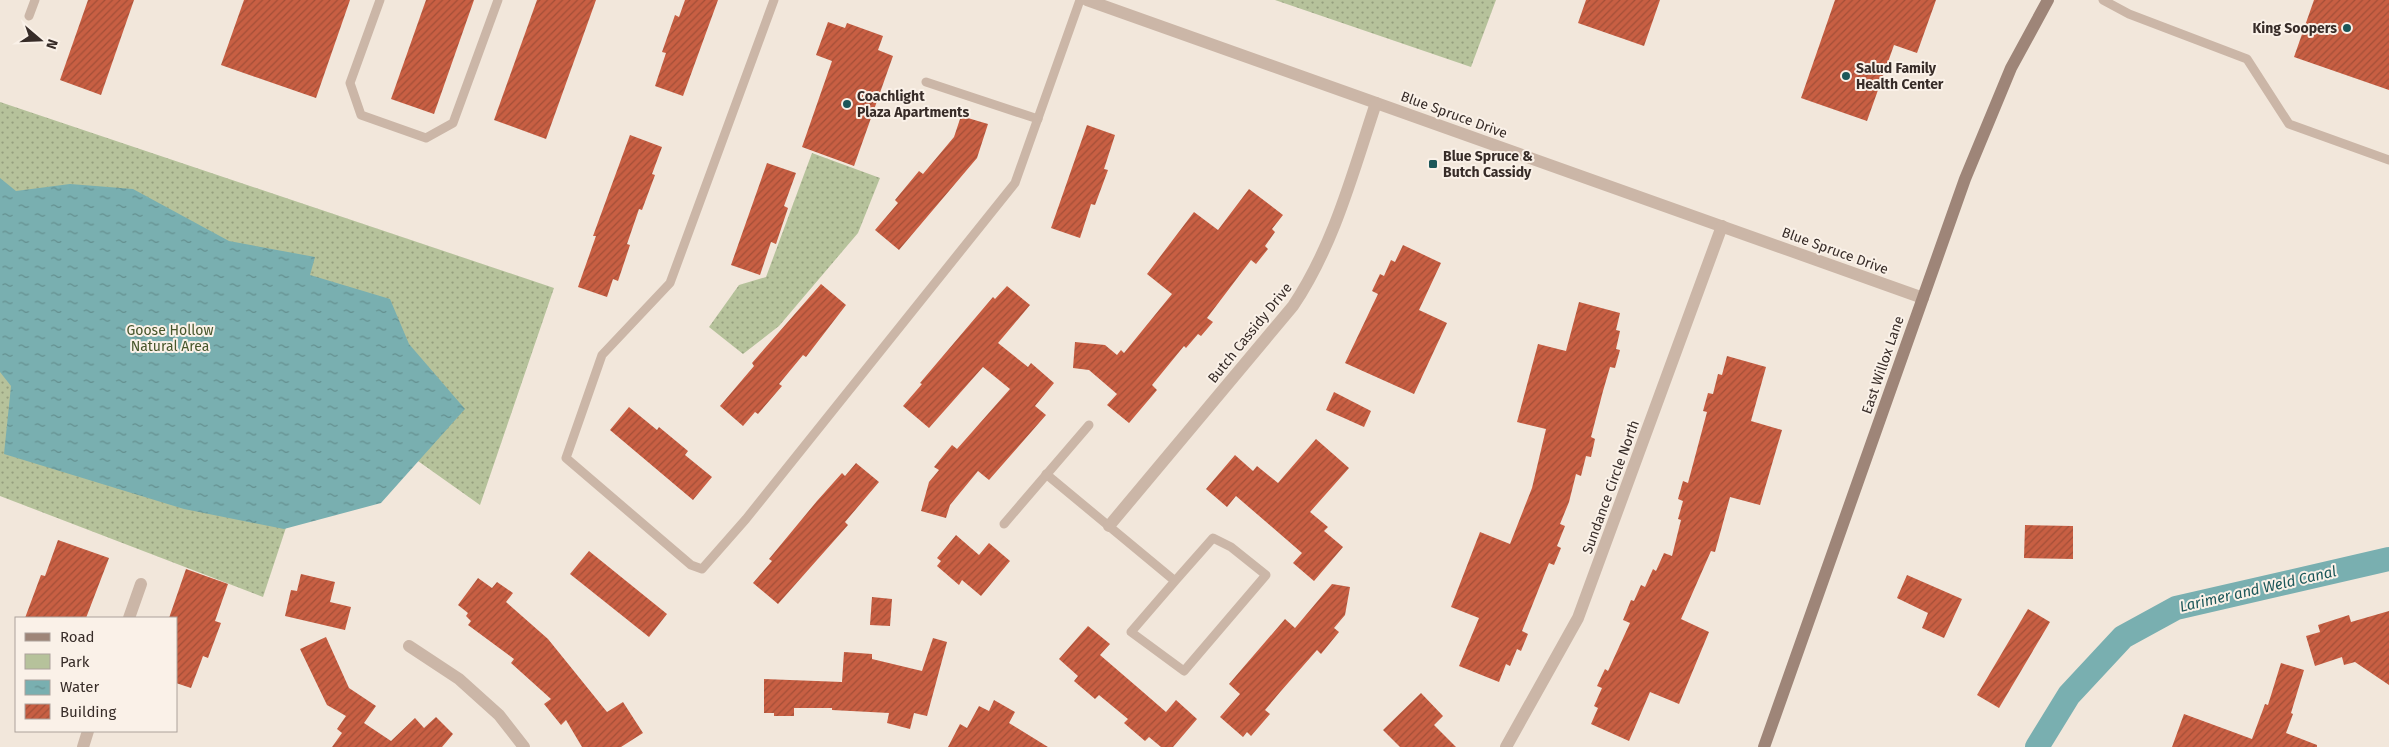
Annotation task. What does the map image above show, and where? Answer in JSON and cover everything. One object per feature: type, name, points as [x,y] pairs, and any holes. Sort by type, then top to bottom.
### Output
[{"type":"main road","name":"East Willox Lane","points":[[1764,747],[1965,178],[2011,68],[2048,0]]},
{"type":"street","name":"Blue Spruce Drive","points":[[1088,0],[1923,298]]},
{"type":"street","name":"Butch Cassidy Drive","points":[[1109,526],[1293,306],[1307,286],[1328,243],[1376,103]]},
{"type":"street","name":"Sundance Circle North","points":[[1506,747],[1578,618],[1722,226]]},
{"type":"street","points":[[129,617],[141,584]]},
{"type":"street","points":[[409,646],[466,685],[499,715],[524,747]]},
{"type":"street","points":[[83,747],[88,732]]},
{"type":"lane","points":[[29,16],[35,0]]},
{"type":"lane","points":[[380,0],[350,83],[361,115],[426,138],[453,123],[498,0]]},
{"type":"lane","points":[[774,0],[670,283],[602,355],[566,458],[691,565],[702,568],[746,519],[1015,183],[1080,0]]},
{"type":"lane","points":[[2103,0],[2129,14],[2247,59],[2289,124],[2389,160]]},
{"type":"lane","points":[[926,82],[1038,119]]},
{"type":"lane","points":[[1004,524],[1089,425]]},
{"type":"lane","points":[[1046,474],[1175,581]]},
{"type":"lane","points":[[1213,538],[1231,547],[1266,575],[1184,671],[1131,632],[1175,581],[1213,538]]},
{"type":"green space","points":[[1275,0],[1496,0],[1471,67]]},
{"type":"green space","name":"Goose Hollow Natural Area","points":[[0,102],[554,288],[480,505],[329,398],[263,597],[0,496]]},
{"type":"green space","points":[[812,153],[880,178],[858,233],[779,326],[743,354],[709,327],[739,285],[766,277]]},
{"type":"water","name":"Goose Hollow Natural Area","points":[[0,178],[16,191],[70,184],[133,189],[229,241],[315,257],[310,275],[390,299],[409,344],[465,409],[381,503],[284,529],[184,509],[4,454],[11,386],[0,372]]},
{"type":"building","points":[[88,0],[134,0],[101,95],[60,80]]},
{"type":"building","points":[[244,0],[350,0],[316,98],[221,65]]},
{"type":"building","points":[[426,0],[474,0],[434,114],[391,99]]},
{"type":"building","points":[[537,0],[596,0],[546,139],[494,120]]},
{"type":"building","points":[[685,0],[718,0],[683,96],[655,86],[666,53],[662,52],[675,15],[679,17]]},
{"type":"building","points":[[1586,0],[1660,0],[1644,46],[1578,23]]},
{"type":"building","name":"Salud Family Health Center","points":[[1835,0],[1936,0],[1917,53],[1894,45],[1867,121],[1801,98]]},
{"type":"building","name":"King Soopers","points":[[2314,0],[2389,0],[2389,90],[2294,57]]},
{"type":"building","name":"Coachlight Plaza Apartments","points":[[828,22],[845,28],[847,23],[883,36],[878,50],[893,56],[854,166],[802,147],[832,61],[816,55]]},
{"type":"building","points":[[961,116],[988,124],[977,158],[899,250],[875,230],[898,203],[895,200],[919,171],[923,174],[954,137]]},
{"type":"building","points":[[1087,125],[1115,135],[1104,169],[1108,170],[1095,205],[1091,204],[1080,238],[1051,228]]},
{"type":"building","points":[[630,135],[662,147],[652,174],[655,175],[642,210],[639,209],[627,244],[630,245],[618,281],[613,279],[607,297],[578,287],[596,236],[593,236]]},
{"type":"building","points":[[767,163],[796,173],[784,206],[788,208],[776,244],[771,242],[760,275],[731,265]]},
{"type":"building","points":[[1249,189],[1283,215],[1272,229],[1275,232],[1265,246],[1268,249],[1256,264],[1251,260],[1207,318],[1213,322],[1201,336],[1198,334],[1186,348],[1184,346],[1152,385],[1157,390],[1129,423],[1107,405],[1117,394],[1089,370],[1073,368],[1075,342],[1105,345],[1117,355],[1121,350],[1124,353],[1172,294],[1147,274],[1194,212],[1218,230]]},
{"type":"building","points":[[1403,245],[1441,263],[1419,310],[1447,323],[1414,394],[1345,363],[1378,294],[1372,291],[1380,274],[1384,276],[1391,260],[1395,262]]},
{"type":"building","points":[[821,284],[846,305],[806,357],[803,355],[779,384],[782,386],[758,414],[755,412],[743,426],[720,406],[754,366],[752,363]]},
{"type":"building","points":[[1007,286],[1030,305],[998,343],[1028,367],[1031,363],[1054,383],[1035,406],[1046,415],[989,480],[978,471],[950,505],[946,518],[921,511],[929,482],[939,470],[934,467],[952,445],[957,449],[1010,389],[983,367],[929,428],[903,406],[922,384],[920,383],[993,297],[995,299]]},
{"type":"building","points":[[1579,302],[1620,313],[1616,330],[1620,331],[1616,349],[1620,350],[1615,368],[1610,367],[1603,391],[1591,437],[1595,439],[1591,457],[1586,456],[1581,476],[1576,474],[1569,502],[1560,524],[1565,526],[1557,546],[1561,548],[1554,565],[1549,563],[1522,631],[1528,634],[1521,651],[1517,649],[1510,666],[1506,664],[1499,682],[1459,666],[1479,618],[1451,607],[1480,532],[1510,544],[1532,488],[1546,429],[1517,422],[1538,344],[1566,351]]},
{"type":"building","points":[[1727,356],[1766,367],[1751,421],[1782,430],[1760,505],[1730,497],[1715,552],[1711,551],[1681,619],[1709,632],[1679,704],[1650,692],[1629,741],[1591,724],[1598,708],[1594,706],[1602,688],[1597,686],[1605,669],[1608,671],[1630,623],[1623,620],[1631,600],[1634,601],[1641,585],[1645,587],[1653,569],[1656,571],[1664,553],[1672,556],[1681,520],[1678,519],[1683,501],[1678,499],[1683,481],[1688,483],[1707,412],[1703,411],[1708,393],[1713,394],[1718,374],[1722,375]]},
{"type":"building","points":[[1334,392],[1371,411],[1364,427],[1326,410]]},
{"type":"building","points":[[629,407],[657,430],[659,427],[688,451],[685,455],[712,477],[693,500],[610,430]]},
{"type":"building","points":[[1316,439],[1349,468],[1310,512],[1328,527],[1324,531],[1343,547],[1314,581],[1293,563],[1302,553],[1236,496],[1227,507],[1206,489],[1235,455],[1253,471],[1257,466],[1278,483]]},
{"type":"building","points":[[856,463],[879,482],[845,522],[848,525],[778,604],[753,583],[772,561],[769,559],[817,501],[842,473],[845,476]]},
{"type":"building","points":[[2025,525],[2073,526],[2073,559],[2024,558]]},
{"type":"building","points":[[956,535],[979,555],[989,543],[1010,561],[981,596],[962,580],[959,585],[937,566],[941,561],[937,558]]},
{"type":"building","points":[[58,540],[109,558],[86,617],[25,617],[41,575],[45,576]]},
{"type":"building","points":[[589,551],[667,614],[649,637],[570,574]]},
{"type":"building","points":[[186,569],[228,584],[215,621],[221,623],[208,658],[203,656],[191,688],[178,684],[178,617],[169,617]]},
{"type":"building","points":[[301,574],[335,582],[330,602],[351,607],[345,630],[285,616],[291,590],[297,591]]},
{"type":"building","points":[[1907,575],[1962,599],[1944,638],[1922,628],[1928,613],[1897,598]]},
{"type":"building","points":[[478,578],[492,588],[497,582],[513,593],[506,602],[548,639],[607,712],[623,702],[643,733],[621,747],[582,747],[566,720],[561,725],[544,704],[551,699],[511,663],[514,659],[468,625],[471,621],[466,616],[468,613],[458,605]]},
{"type":"building","points":[[1332,584],[1350,587],[1345,615],[1334,628],[1339,632],[1321,654],[1317,650],[1281,691],[1265,710],[1270,714],[1251,736],[1247,732],[1243,737],[1220,717],[1240,694],[1229,684],[1285,619],[1295,628]]},
{"type":"building","points":[[872,597],[892,599],[890,626],[870,625]]},
{"type":"building","points":[[2028,609],[2050,622],[1999,708],[1977,695]]},
{"type":"building","points":[[2389,611],[2389,685],[2355,662],[2344,665],[2342,657],[2315,666],[2306,636],[2320,632],[2318,625],[2349,615],[2351,622]]},
{"type":"building","points":[[1088,626],[1110,644],[1100,655],[1166,712],[1176,700],[1197,719],[1173,747],[1161,747],[1149,737],[1145,741],[1124,723],[1128,719],[1099,695],[1095,699],[1074,681],[1078,676],[1059,659]]},
{"type":"building","points":[[326,637],[349,688],[376,706],[364,723],[391,741],[415,718],[424,728],[436,717],[453,734],[442,747],[332,747],[342,733],[337,729],[346,716],[327,705],[300,649]]},
{"type":"building","points":[[933,638],[947,642],[927,716],[914,713],[910,729],[887,723],[889,713],[832,710],[832,708],[794,708],[794,716],[774,716],[774,713],[764,713],[764,679],[842,682],[844,652],[872,654],[872,659],[922,671]]},
{"type":"building","points":[[2281,663],[2304,670],[2291,713],[2293,714],[2286,733],[2317,745],[2317,747],[2172,747],[2184,714],[2252,739],[2265,704],[2268,705]]},
{"type":"building","points":[[1421,693],[1443,716],[1434,725],[1456,747],[1400,747],[1383,730]]},
{"type":"building","points":[[994,700],[1015,712],[1009,723],[1048,747],[948,747],[960,724],[967,728],[979,706],[989,711]]},
{"type":"waterway","name":"Larimer and Weld Canal","points":[[2037,747],[2069,695],[2123,637],[2176,608],[2389,559]]},
{"type":"place","name":"King Soopers","points":[[2347,28]]},
{"type":"place","name":"Salud Family Health Center","points":[[1846,76]]},
{"type":"place","name":"Coachlight Plaza Apartments","points":[[847,104]]},
{"type":"place","name":"Blue Spruce & Butch Cassidy","points":[[1433,164]]}]
